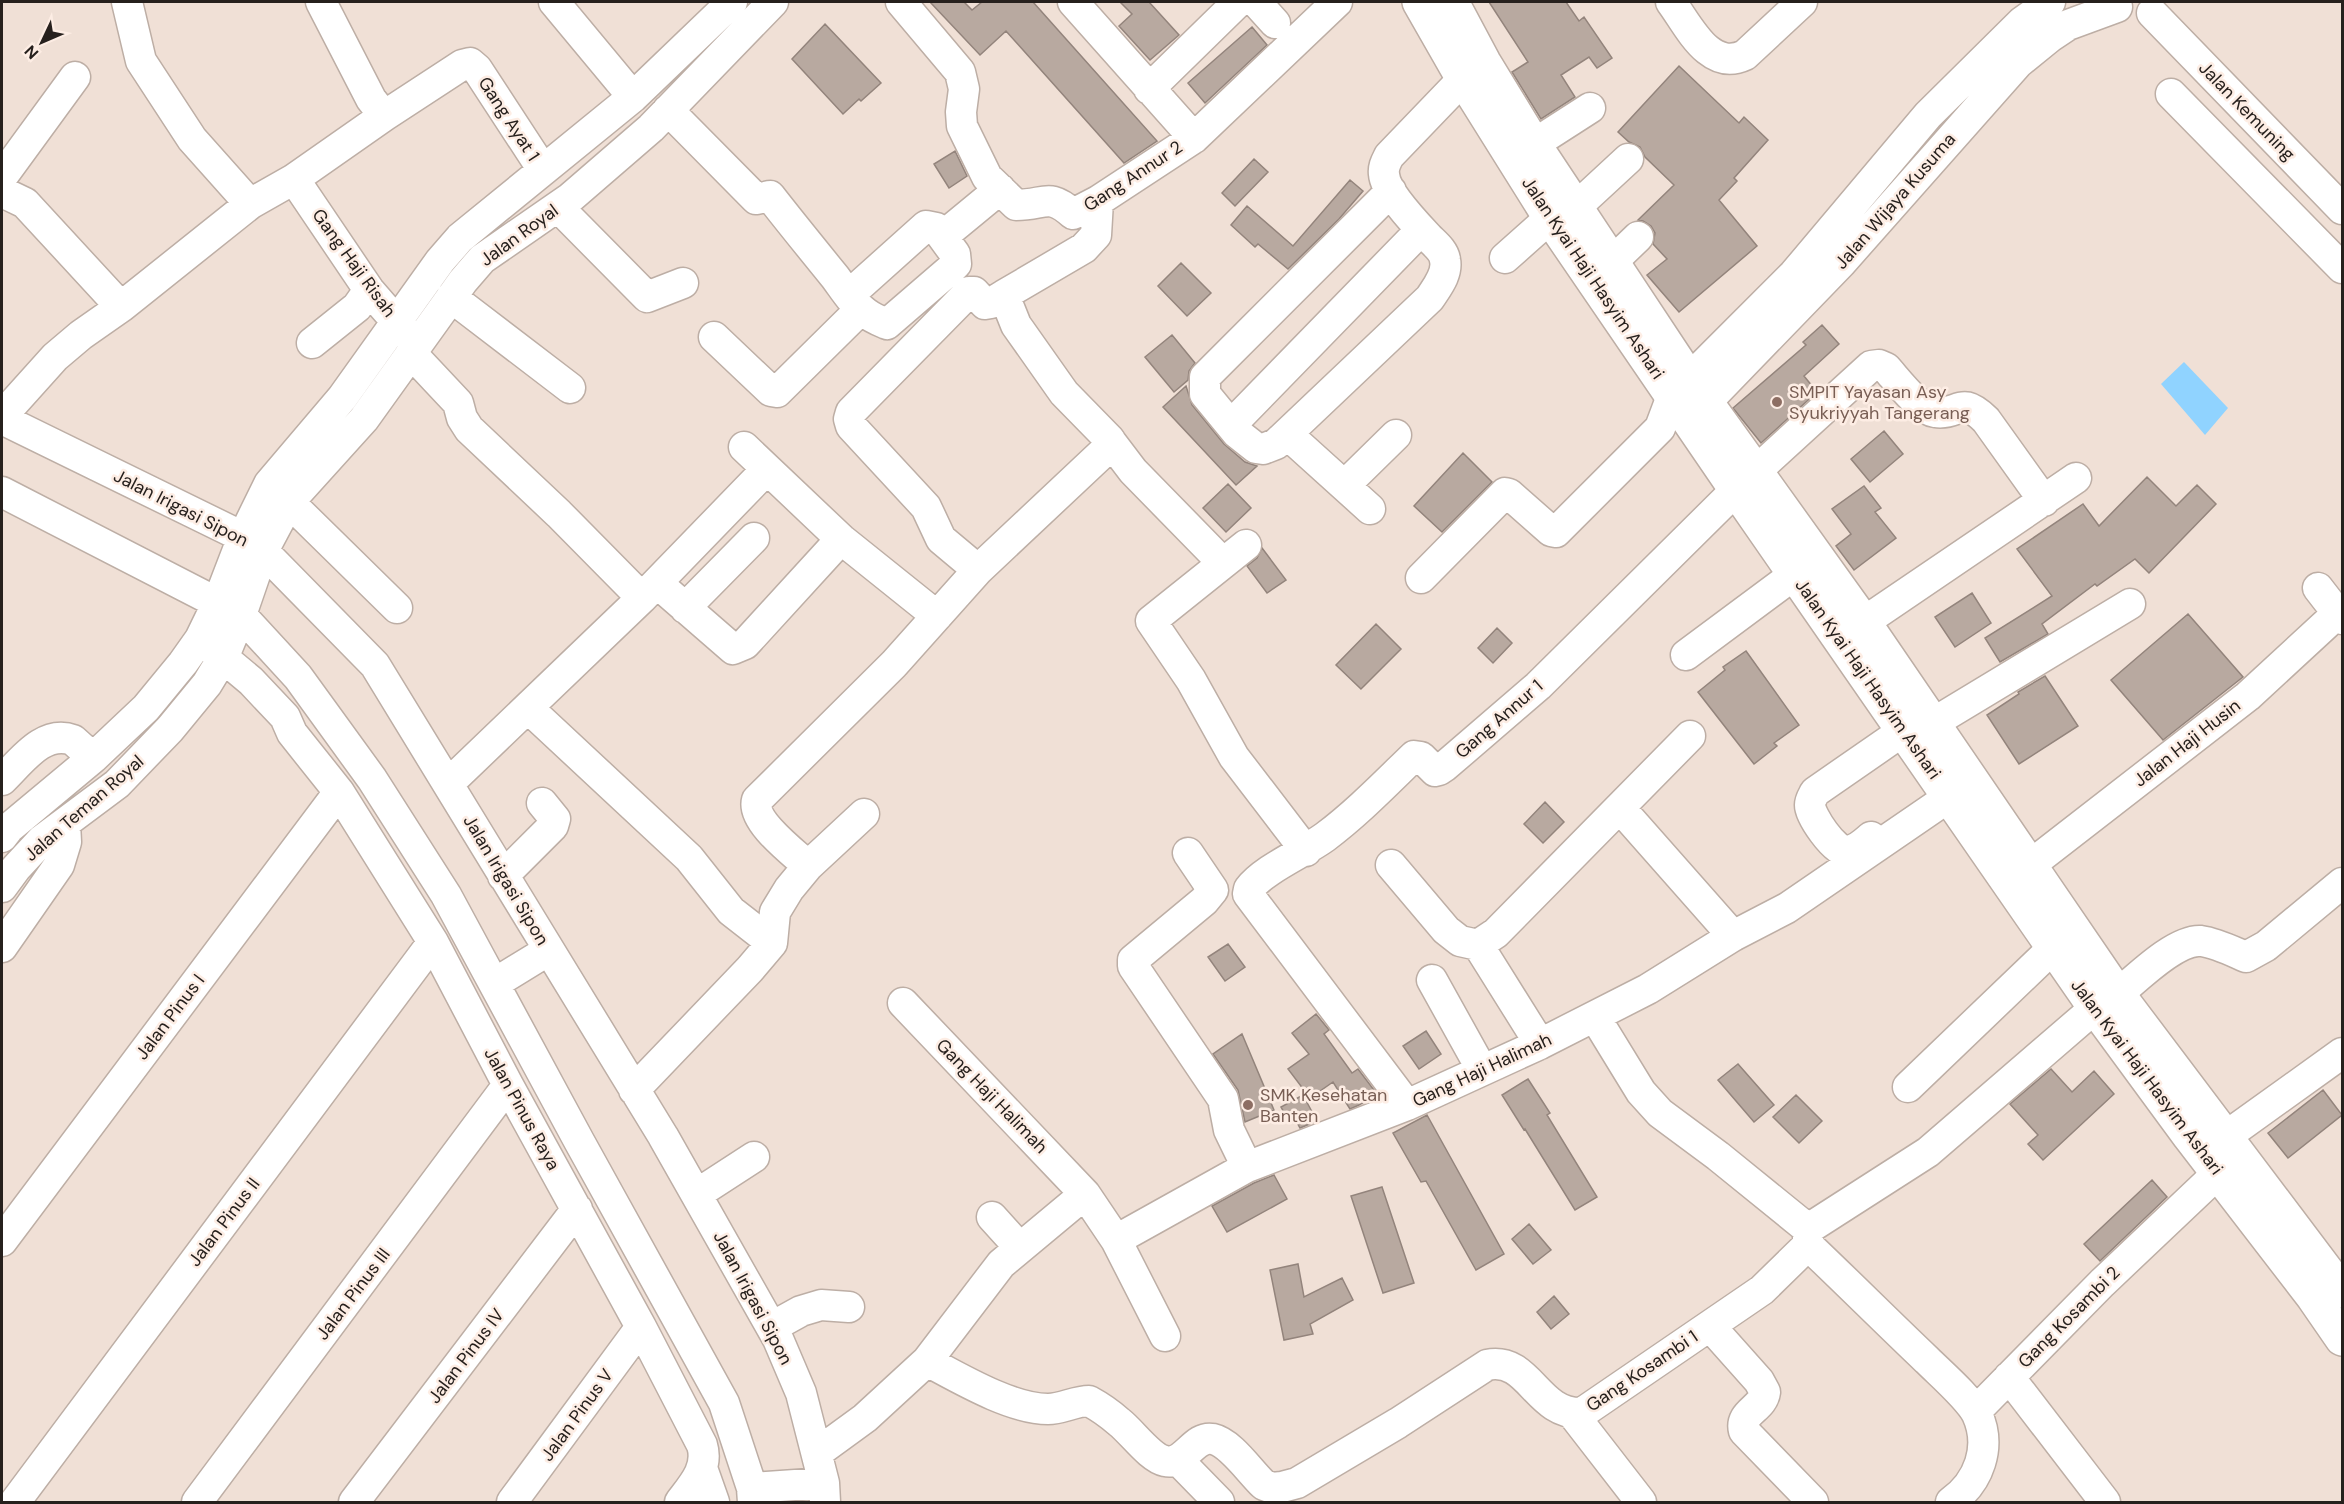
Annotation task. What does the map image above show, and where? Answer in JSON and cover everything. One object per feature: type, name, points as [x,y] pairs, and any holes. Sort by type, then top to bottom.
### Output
[{"type":"main road","name":"Jalan Kyai Haji Hasyim Ashari","points":[[1419,2],[1463,79],[1563,213],[1683,405],[1864,622],[1918,727],[1946,792],[2053,948],[2107,1001],[2228,1154],[2343,1291]]},
{"type":"main road","name":"Jalan Kyai Haji Hasyim Ashari","points":[[1452,2],[1484,62],[1534,144],[1563,213],[1612,262],[1683,405]]},
{"type":"main road","name":"Jalan Kyai Haji Hasyim Ashari","points":[[1746,481],[1795,574],[2029,866],[2107,1001]]},
{"type":"main road","name":"Jalan Kyai Haji Hasyim Ashari","points":[[2228,1154],[2256,1220],[2343,1339]]},
{"type":"street","points":[[127,2],[141,61],[192,139],[250,204]]},
{"type":"street","points":[[2,418],[55,357],[81,335],[121,308],[250,204],[294,179],[384,116],[371,99],[321,2]]},
{"type":"street","points":[[554,2],[633,97]]},
{"type":"street","name":"Jalan Royal","points":[[251,548],[269,484],[342,398],[440,261],[460,238],[633,97],[732,2]]},
{"type":"street","name":"Jalan Royal","points":[[251,548],[364,419],[451,297],[482,259],[558,207],[651,128],[773,2]]},
{"type":"street","name":"Gang Annur 2","points":[[902,2],[960,72],[964,89],[962,126],[987,177],[1016,205],[1056,201],[1073,214],[1098,201],[1194,138],[1337,2]]},
{"type":"street","points":[[1073,2],[1194,138]]},
{"type":"street","points":[[1149,89],[1238,2]]},
{"type":"street","points":[[1671,2],[1706,49],[1714,56],[1727,60],[1735,60],[1745,55],[1802,2]]},
{"type":"street","name":"Jalan Wijaya Kusuma","points":[[1830,255],[1928,115],[2022,22],[2050,2]]},
{"type":"street","points":[[2116,4],[2122,12],[2140,18],[2156,7]]},
{"type":"street","name":"Jalan Wijaya Kusuma","points":[[1421,578],[1505,493],[1551,531],[1556,532],[1683,405],[1794,274],[1830,255],[2018,63],[2050,37],[2068,26],[2116,4]]},
{"type":"street","name":"Jalan Kemuning","points":[[2156,7],[2343,209]]},
{"type":"street","name":"Gang Ayat 1","points":[[384,116],[462,65],[470,63],[477,69],[543,170]]},
{"type":"street","points":[[2,177],[75,78]]},
{"type":"street","points":[[1391,191],[1205,377],[1205,394],[1231,425],[1256,448],[1263,449],[1276,444],[1430,298],[1441,282],[1446,261],[1443,252],[1421,230],[1391,191],[1384,176],[1384,166],[1389,156],[1463,79]]},
{"type":"street","points":[[2171,94],[2343,268]]},
{"type":"street","points":[[1534,144],[1590,108]]},
{"type":"street","points":[[668,110],[756,199],[770,195],[855,302],[866,314],[886,324],[956,264],[955,254],[936,228],[931,226],[922,229],[855,302],[777,392],[771,391],[714,337]]},
{"type":"street","points":[[1504,258],[1628,159]]},
{"type":"street","name":"Gang Haji Risah","points":[[294,179],[369,290],[397,322],[415,349],[458,403],[462,418],[469,429],[559,514],[650,591],[685,608],[733,649],[745,644],[841,539]]},
{"type":"street","points":[[943,236],[1000,189]]},
{"type":"street","points":[[2,192],[25,203],[121,308]]},
{"type":"street","points":[[978,570],[941,539],[926,507],[851,426],[850,412],[969,292],[974,292],[985,304],[1084,248],[1096,235],[1098,201]]},
{"type":"street","points":[[558,207],[647,297],[683,283]]},
{"type":"street","points":[[1231,425],[1421,230]]},
{"type":"street","points":[[1612,262],[1638,237]]},
{"type":"street","points":[[312,343],[357,307],[369,290]]},
{"type":"street","points":[[1004,295],[1016,326],[1064,393],[1111,442],[1133,471],[1223,563]]},
{"type":"street","points":[[451,297],[570,388]]},
{"type":"street","points":[[1746,481],[1851,382],[1871,366],[1879,365],[1887,368],[1923,407],[1935,412],[1966,406],[1976,410],[1986,420],[2044,501]]},
{"type":"street","name":"Jalan Irigasi Sipon","points":[[2,418],[251,548],[375,665],[503,876],[542,954],[634,1090],[697,1194],[772,1327],[801,1393],[817,1454],[820,1490]]},
{"type":"street","points":[[1287,434],[1370,509]]},
{"type":"street","points":[[1345,485],[1396,435]]},
{"type":"street","points":[[808,866],[773,835],[758,816],[756,800],[894,664],[978,570],[1101,457],[1111,442]]},
{"type":"street","points":[[744,447],[841,539],[937,616]]},
{"type":"street","points":[[448,784],[650,591],[767,469]]},
{"type":"street","points":[[1864,622],[2076,478]]},
{"type":"street","name":"Gang Annur 1","points":[[1407,1105],[1248,894],[1249,889],[1293,855],[1306,851],[1347,821],[1414,756],[1421,757],[1435,771],[1439,771],[1538,686],[1746,481]]},
{"type":"street","points":[[2,492],[231,606],[298,677],[372,779],[446,895],[503,978],[579,1141],[724,1403],[756,1493],[820,1490]]},
{"type":"street","points":[[289,502],[397,608]]},
{"type":"street","points":[[685,608],[754,538]]},
{"type":"street","points":[[1246,545],[1154,618],[1152,623],[1191,680],[1234,757],[1306,851]]},
{"type":"street","name":"Jalan Teman Royal","points":[[2,837],[9,828],[93,758],[208,654],[231,606],[251,548]]},
{"type":"street","points":[[1686,655],[1795,574]]},
{"type":"street","points":[[2318,588],[2340,616]]},
{"type":"street","points":[[1946,792],[1854,849],[1844,852],[1835,848],[1811,813],[1809,802],[1815,792],[1918,727],[2130,604]]},
{"type":"street","name":"Jalan Haji Husin","points":[[2029,866],[2248,696],[2340,616]]},
{"type":"street","name":"Jalan Teman Royal","points":[[2,887],[42,840],[117,784],[170,729],[207,684],[208,654]]},
{"type":"street","name":"Jalan Pinus Raya","points":[[208,654],[275,726],[289,725],[339,792],[433,942],[508,1085],[641,1327],[702,1445],[704,1460],[702,1468],[714,1503]]},
{"type":"street","points":[[528,708],[689,858],[731,911],[772,943]]},
{"type":"street","points":[[1478,945],[1496,933],[1690,736]]},
{"type":"street","points":[[2,780],[41,742],[50,739],[73,740],[93,758]]},
{"type":"street","name":"Jalan Pinus I","points":[[2,1241],[339,792]]},
{"type":"street","name":"Gang Haji Halimah","points":[[903,1004],[1085,1194],[1116,1240],[1247,1167],[1407,1105],[1540,1044],[1648,989],[1733,936],[1787,908],[1946,792]]},
{"type":"street","points":[[503,876],[553,826],[555,819],[542,802]]},
{"type":"street","points":[[1620,808],[1733,936]]},
{"type":"street","points":[[634,1090],[772,943],[776,912],[789,889],[808,866],[864,814]]},
{"type":"street","points":[[2,947],[59,865],[66,842],[65,823]]},
{"type":"street","points":[[1188,853],[1213,891],[1134,960],[1133,966],[1223,1099],[1229,1130],[1247,1167]]},
{"type":"street","points":[[1391,865],[1446,930],[1460,941],[1478,945],[1540,1044]]},
{"type":"street","name":"Gang Kosambi 1","points":[[1178,1460],[1201,1441],[1214,1439],[1226,1446],[1264,1485],[1272,1488],[1297,1483],[1398,1423],[1487,1365],[1500,1362],[1513,1367],[1555,1408],[1572,1413],[1582,1413],[1762,1290],[1808,1237],[1928,1152],[2107,1001],[2169,953],[2189,942],[2200,941],[2246,957],[2266,946],[2343,883]]},
{"type":"street","name":"Jalan Pinus II","points":[[15,1503],[433,942]]},
{"type":"street","points":[[1908,1087],[2053,948]]},
{"type":"street","points":[[503,978],[542,954]]},
{"type":"street","points":[[1432,980],[1482,1070]]},
{"type":"street","points":[[1595,1017],[1641,1092],[1660,1113],[1718,1156],[1808,1237],[1976,1411],[1981,1425],[1982,1441],[1978,1471],[1971,1484],[1951,1503]]},
{"type":"street","name":"Gang Kosambi 2","points":[[1976,1411],[2228,1154],[2343,1053]]},
{"type":"street","name":"Jalan Pinus III","points":[[197,1503],[508,1085]]},
{"type":"street","points":[[697,1194],[754,1157]]},
{"type":"street","points":[[817,1454],[865,1418],[927,1361],[1001,1264],[1085,1194]]},
{"type":"street","name":"Jalan Pinus IV","points":[[354,1503],[577,1209]]},
{"type":"street","points":[[992,1217],[1020,1248]]},
{"type":"street","points":[[1116,1240],[1165,1336]]},
{"type":"street","points":[[772,1327],[801,1311],[821,1305],[849,1307]]},
{"type":"street","points":[[1710,1326],[1759,1381],[1765,1392],[1764,1400],[1746,1417],[1742,1426],[1744,1431],[1814,1503]]},
{"type":"street","name":"Jalan Pinus V","points":[[512,1503],[641,1327]]},
{"type":"street","points":[[927,1361],[971,1385],[1008,1401],[1047,1410],[1089,1401],[1120,1422],[1158,1458],[1164,1461],[1178,1460],[1219,1503]]},
{"type":"street","points":[[2009,1377],[2105,1503]]},
{"type":"street","points":[[1572,1413],[1641,1503]]},
{"type":"street","points":[[680,1503],[702,1468]]},
{"type":"water","points":[[2184,362],[2228,408],[2205,435],[2161,384]]},
{"type":"building","points":[[930,2],[964,2],[972,10],[982,2],[1033,2],[1157,141],[1124,163],[1006,31],[980,55]]},
{"type":"building","points":[[1120,2],[1149,2],[1179,35],[1150,60],[1119,26],[1132,14]]},
{"type":"building","points":[[1489,2],[1566,2],[1579,21],[1584,17],[1612,58],[1597,68],[1589,57],[1561,75],[1575,97],[1541,119],[1512,72],[1528,62]]},
{"type":"building","points":[[825,24],[881,83],[843,114],[792,59]]},
{"type":"building","points":[[1252,27],[1267,45],[1205,103],[1188,83]]},
{"type":"building","points":[[1679,66],[1739,123],[1744,117],[1768,140],[1734,178],[1737,181],[1719,200],[1757,246],[1679,312],[1647,275],[1667,259],[1653,244],[1655,233],[1651,226],[1638,220],[1674,185],[1645,157],[1640,147],[1629,142],[1618,132]]},
{"type":"building","points":[[955,151],[967,176],[949,188],[934,164]]},
{"type":"building","points":[[1254,159],[1268,172],[1235,206],[1222,193]]},
{"type":"building","points":[[1350,180],[1363,191],[1339,219],[1288,269],[1258,244],[1255,247],[1231,225],[1247,206],[1293,246]]},
{"type":"building","points":[[1181,263],[1211,293],[1187,316],[1158,286]]},
{"type":"building","name":"SMPIT Yayasan Asy Syukriyyah Tangerang","points":[[1822,325],[1839,344],[1804,376],[1817,392],[1761,443],[1733,408],[1806,345],[1803,342]]},
{"type":"building","points":[[1172,335],[1195,363],[1189,371],[1188,380],[1174,392],[1145,357]]},
{"type":"building","points":[[1186,386],[1192,405],[1224,444],[1245,462],[1257,466],[1236,485],[1163,407]]},
{"type":"building","points":[[1884,431],[1903,454],[1870,482],[1851,459]]},
{"type":"building","points":[[1463,453],[1492,482],[1442,532],[1414,506]]},
{"type":"building","points":[[2147,477],[2176,506],[2197,485],[2216,504],[2149,573],[2135,559],[2097,586],[2095,584],[2042,624],[2048,634],[2000,662],[1985,638],[2052,596],[2017,549],[2083,504],[2099,526]]},
{"type":"building","points":[[1228,484],[1251,508],[1226,532],[1203,508]]},
{"type":"building","points":[[1864,486],[1881,508],[1875,512],[1896,538],[1854,570],[1836,546],[1851,534],[1832,509]]},
{"type":"building","points":[[1262,548],[1286,580],[1267,593],[1247,566],[1257,558]]},
{"type":"building","points":[[1972,593],[1991,623],[1955,647],[1935,617]]},
{"type":"building","points":[[2188,614],[2243,677],[2163,740],[2111,680]]},
{"type":"building","points":[[1376,624],[1401,649],[1361,689],[1336,665]]},
{"type":"building","points":[[1497,628],[1512,643],[1493,663],[1478,648]]},
{"type":"building","points":[[1746,651],[1799,725],[1774,743],[1777,746],[1754,764],[1698,692],[1725,670],[1723,667]]},
{"type":"building","points":[[2045,676],[2078,726],[2019,764],[1987,715]]},
{"type":"building","points":[[1545,802],[1564,822],[1543,843],[1524,824]]},
{"type":"building","points":[[1228,944],[1245,967],[1225,981],[1208,957]]},
{"type":"building","points":[[1316,1014],[1329,1030],[1324,1034],[1352,1073],[1358,1069],[1377,1094],[1350,1109],[1333,1082],[1310,1098],[1288,1069],[1309,1054],[1292,1033]]},
{"type":"building","points":[[1426,1031],[1441,1054],[1419,1069],[1403,1046]]},
{"type":"building","points":[[1242,1034],[1274,1110],[1245,1122],[1238,1090],[1213,1054]]},
{"type":"building","points":[[1738,1064],[1774,1105],[1754,1122],[1718,1080]]},
{"type":"building","points":[[2051,1069],[2072,1092],[2094,1071],[2114,1094],[2043,1160],[2028,1144],[2038,1135],[2010,1104]]},
{"type":"building","points":[[1528,1079],[1550,1113],[1547,1115],[1597,1197],[1575,1210],[1502,1095]]},
{"type":"building","points":[[2323,1090],[2342,1115],[2288,1158],[2268,1133]]},
{"type":"building","points":[[1303,1095],[1317,1121],[1300,1128],[1294,1117],[1289,1121],[1281,1107]]},
{"type":"building","points":[[1796,1095],[1822,1121],[1799,1143],[1773,1117]]},
{"type":"building","points":[[1427,1115],[1504,1254],[1476,1270],[1426,1181],[1421,1182],[1393,1133]]},
{"type":"building","points":[[1274,1175],[1287,1199],[1227,1232],[1212,1206]]},
{"type":"building","points":[[2152,1180],[2167,1197],[2100,1261],[2084,1244]]},
{"type":"building","points":[[1382,1187],[1414,1283],[1383,1293],[1351,1196]]},
{"type":"building","points":[[1529,1224],[1551,1250],[1533,1264],[1512,1239]]},
{"type":"building","points":[[1298,1264],[1304,1297],[1342,1278],[1353,1300],[1310,1324],[1313,1334],[1284,1340],[1270,1270]]},
{"type":"building","points":[[1554,1296],[1569,1314],[1551,1329],[1537,1312]]},
{"type":"place","name":"SMPIT Yayasan Asy Syukriyyah Tangerang","points":[[1777,402]]},
{"type":"place","name":"SMK Kesehatan Banten","points":[[1248,1105]]}]
